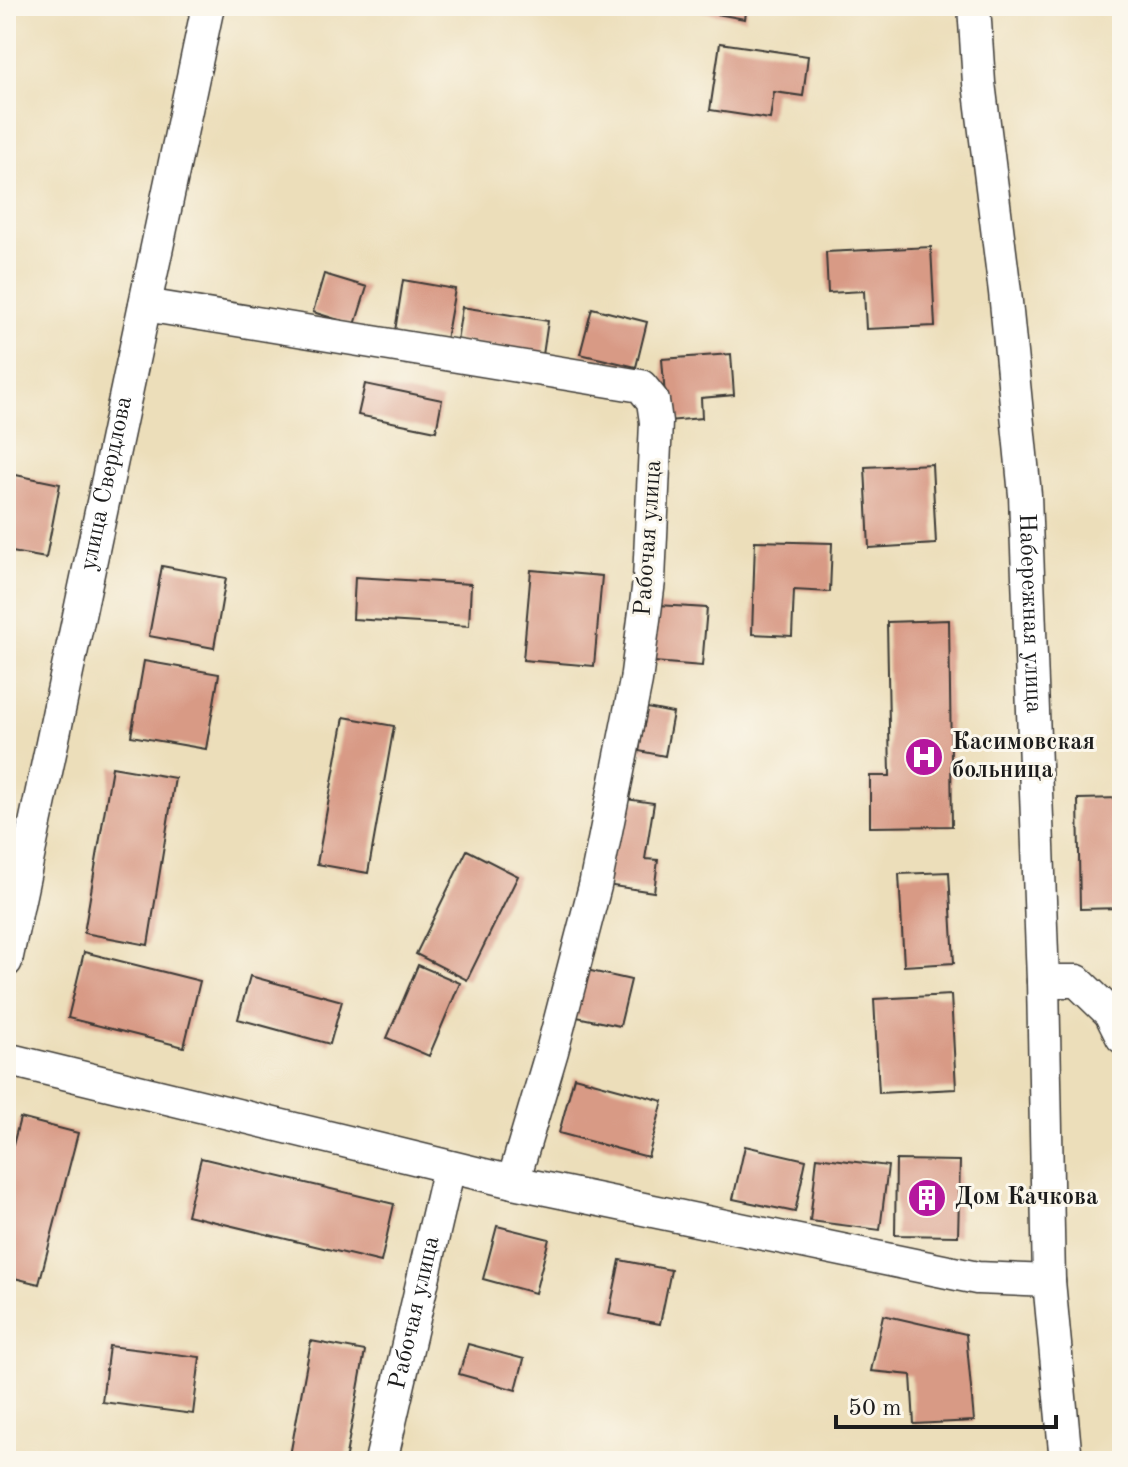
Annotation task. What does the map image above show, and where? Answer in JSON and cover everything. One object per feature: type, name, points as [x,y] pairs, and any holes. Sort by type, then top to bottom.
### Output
[{"type":"street","name":"улица Свердлова","points":[[6,961],[208,6]]},
{"type":"street","name":"Набережная улица","points":[[974,6],[979,83],[1005,292],[1025,495],[1043,981],[1049,1281],[1066,1461]]},
{"type":"street","name":"Рабочая улица","points":[[145,305],[641,386],[653,401],[656,422],[649,581],[636,681],[595,886],[552,1051],[513,1182]]},
{"type":"street","points":[[1043,981],[1077,981],[1110,1013],[1122,1037]]},
{"type":"street","points":[[6,1059],[513,1182],[977,1278],[1049,1281]]},
{"type":"street","name":"Рабочая улица","points":[[381,1461],[449,1167]]},
{"type":"building","points":[[672,6],[747,6],[745,19]]},
{"type":"building","points":[[720,43],[808,56],[803,96],[774,92],[770,119],[710,110]]},
{"type":"building","points":[[931,247],[935,326],[866,329],[864,291],[828,293],[826,252]]},
{"type":"building","points":[[324,274],[367,287],[355,325],[313,312]]},
{"type":"building","points":[[403,280],[455,289],[446,340],[395,331]]},
{"type":"building","points":[[462,307],[548,321],[543,355],[457,341]]},
{"type":"building","points":[[592,308],[647,322],[636,367],[580,354]]},
{"type":"building","points":[[731,354],[734,395],[701,398],[702,418],[667,421],[662,359]]},
{"type":"building","points":[[365,384],[442,400],[436,431],[358,415]]},
{"type":"building","points":[[932,464],[936,544],[869,548],[865,467]]},
{"type":"building","points":[[6,473],[60,484],[46,558],[6,551]]},
{"type":"building","points":[[755,541],[832,543],[830,592],[794,590],[792,636],[752,634]]},
{"type":"building","points":[[162,566],[226,578],[214,648],[149,636]]},
{"type":"building","points":[[531,570],[602,576],[594,666],[523,660]]},
{"type":"building","points":[[355,577],[471,584],[469,626],[353,619]]},
{"type":"building","points":[[658,605],[707,608],[702,666],[654,662]]},
{"type":"building","points":[[949,620],[952,826],[870,827],[870,776],[890,776],[887,622]]},
{"type":"building","points":[[144,661],[219,674],[206,749],[131,736]]},
{"type":"building","points":[[647,708],[673,713],[665,756],[639,751]]},
{"type":"building","points":[[344,717],[394,726],[368,873],[317,864]]},
{"type":"building","points":[[112,767],[175,778],[148,945],[84,933]]},
{"type":"building","points":[[619,798],[654,803],[645,859],[658,860],[654,892],[606,885]]},
{"type":"building","points":[[1122,798],[1122,908],[1080,909],[1078,799]]},
{"type":"building","points":[[467,850],[518,876],[467,980],[416,954]]},
{"type":"building","points":[[949,872],[954,963],[904,966],[899,874]]},
{"type":"building","points":[[84,952],[200,981],[184,1047],[68,1018]]},
{"type":"building","points":[[418,965],[460,983],[429,1056],[387,1038]]},
{"type":"building","points":[[582,969],[631,980],[620,1026],[572,1016]]},
{"type":"building","points":[[250,976],[342,1001],[330,1044],[238,1019]]},
{"type":"building","points":[[951,995],[956,1089],[879,1093],[874,999]]},
{"type":"building","points":[[574,1077],[663,1101],[648,1157],[559,1133]]},
{"type":"building","points":[[20,1118],[78,1133],[39,1284],[6,1276],[6,1172]]},
{"type":"building","points":[[745,1146],[806,1160],[795,1212],[733,1199]]},
{"type":"building","points":[[817,1157],[888,1166],[880,1230],[810,1221]]},
{"type":"building","points":[[201,1158],[394,1204],[381,1262],[187,1215]]},
{"type":"building","name":"Дом Качкова","points":[[896,1160],[960,1161],[958,1236],[895,1235]]},
{"type":"building","points":[[497,1226],[549,1239],[535,1293],[483,1279]]},
{"type":"building","points":[[620,1260],[671,1270],[660,1324],[609,1314]]},
{"type":"building","points":[[883,1315],[966,1334],[974,1421],[914,1424],[911,1375],[871,1371]]},
{"type":"building","points":[[311,1341],[365,1351],[345,1461],[289,1461]]},
{"type":"building","points":[[468,1344],[524,1359],[516,1390],[459,1374]]},
{"type":"building","points":[[109,1346],[200,1357],[193,1414],[102,1402]]},
{"type":"place","name":"Касимовская больница","points":[[924,757]]},
{"type":"place","name":"Дом Качкова","points":[[927,1198]]}]
